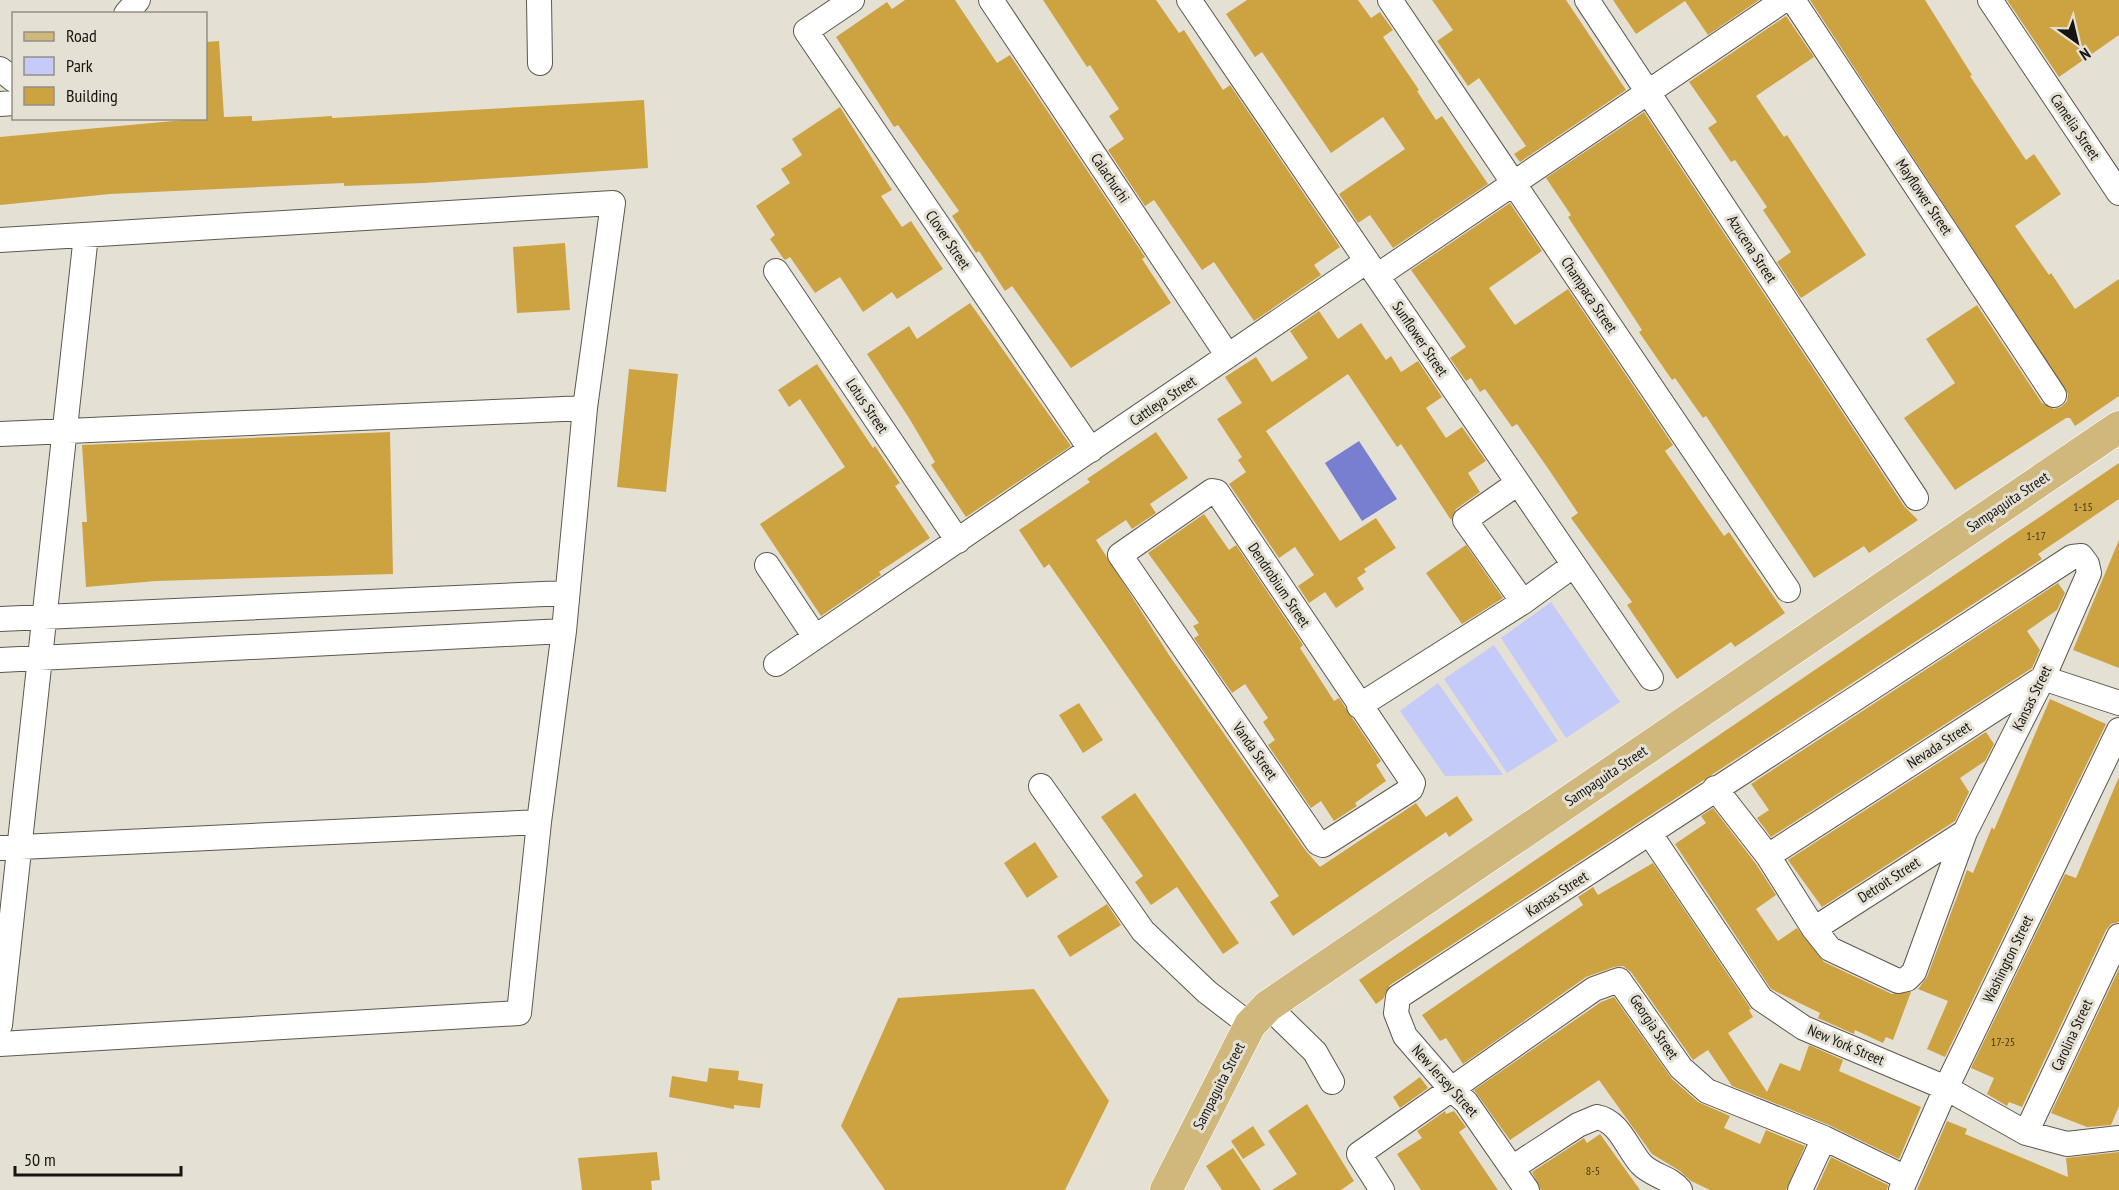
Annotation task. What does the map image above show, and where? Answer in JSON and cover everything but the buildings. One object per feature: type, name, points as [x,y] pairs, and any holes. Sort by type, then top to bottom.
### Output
[{"type":"main road","name":"Sampaguita Street","points":[[1166,1190],[1259,1016],[2119,427]]},
{"type":"street","points":[[128,12],[138,0]]},
{"type":"street","points":[[539,0],[540,63]]},
{"type":"street","name":"Clover Street","points":[[852,0],[806,31],[1091,450]]},
{"type":"street","name":"Calachuchi","points":[[991,0],[1228,356]]},
{"type":"street","name":"Sunflower Street","points":[[1189,0],[1651,678]]},
{"type":"street","name":"Champaca Street","points":[[1390,0],[1788,590]]},
{"type":"street","name":"Azucena Street","points":[[1587,0],[1916,498]]},
{"type":"street","name":"Cattleya Street","points":[[776,664],[1228,356],[1514,183],[1784,0]]},
{"type":"street","name":"Mayflower Street","points":[[1793,0],[2054,395]]},
{"type":"street","name":"Camelia Street","points":[[1990,0],[2119,193]]},
{"type":"street","points":[[0,69],[12,78]]},
{"type":"street","points":[[0,240],[613,203],[585,408],[565,592],[564,632],[539,822],[519,1013],[0,1044]]},
{"type":"street","points":[[0,1025],[9,847],[39,656],[86,235]]},
{"type":"street","name":"Lotus Street","points":[[776,271],[958,541]]},
{"type":"street","points":[[0,434],[585,408]]},
{"type":"street","points":[[1518,483],[1465,520],[1522,602]]},
{"type":"street","name":"Dendrobium Street","points":[[1121,558],[1122,552],[1207,493],[1217,492],[1359,706],[1412,777]]},
{"type":"street","name":"Kansas Street","points":[[1398,997],[1650,834],[1715,788],[2072,556],[2081,556],[2087,564],[2089,573],[2043,678],[1965,832],[1914,972],[1907,979],[1898,981],[1830,949],[1814,929],[1768,856],[1715,788]]},
{"type":"street","name":"Vanda Street","points":[[1121,558],[1318,843],[1323,846],[1328,844],[1411,789],[1412,777]]},
{"type":"street","points":[[767,565],[815,637]]},
{"type":"street","points":[[1359,706],[1522,602],[1574,565]]},
{"type":"street","points":[[0,619],[44,615],[565,592]]},
{"type":"street","points":[[0,660],[39,656],[564,632]]},
{"type":"street","points":[[2043,678],[2119,704]]},
{"type":"street","name":"Nevada Street","points":[[1768,856],[2043,678]]},
{"type":"street","name":"Washington Street","points":[[1904,1184],[1946,1088],[2119,730]]},
{"type":"street","points":[[1041,786],[1143,931],[1207,992],[1259,1016],[1315,1052],[1332,1082]]},
{"type":"street","points":[[9,847],[539,822]]},
{"type":"street","name":"Detroit Street","points":[[1814,929],[1965,832]]},
{"type":"street","name":"New York Street","points":[[1650,834],[1761,999],[1804,1028],[1946,1088],[2026,1133],[2067,1144],[2118,1136]]},
{"type":"street","name":"Carolina Street","points":[[2026,1133],[2119,936]]},
{"type":"street","name":"Georgia Street","points":[[1382,1190],[1359,1154],[1594,989],[1619,980],[1681,1068],[1707,1091],[1824,1138],[1904,1184]]},
{"type":"street","name":"New Jersey Street","points":[[1398,997],[1396,1013],[1405,1036],[1473,1111],[1527,1190]]},
{"type":"street","points":[[1512,1168],[1578,1125],[1596,1117],[1612,1123],[1644,1167],[1674,1182],[1680,1190]]},
{"type":"street","points":[[1800,1190],[1824,1138]]},
{"type":"green space","points":[[1551,602],[1620,702],[1566,738],[1501,638]]},
{"type":"green space","points":[[1494,645],[1558,741],[1507,773],[1444,679]]},
{"type":"green space","points":[[1438,683],[1503,775],[1445,776],[1400,711]]},
{"type":"water","points":[[1359,441],[1397,499],[1362,521],[1325,463]]}]
